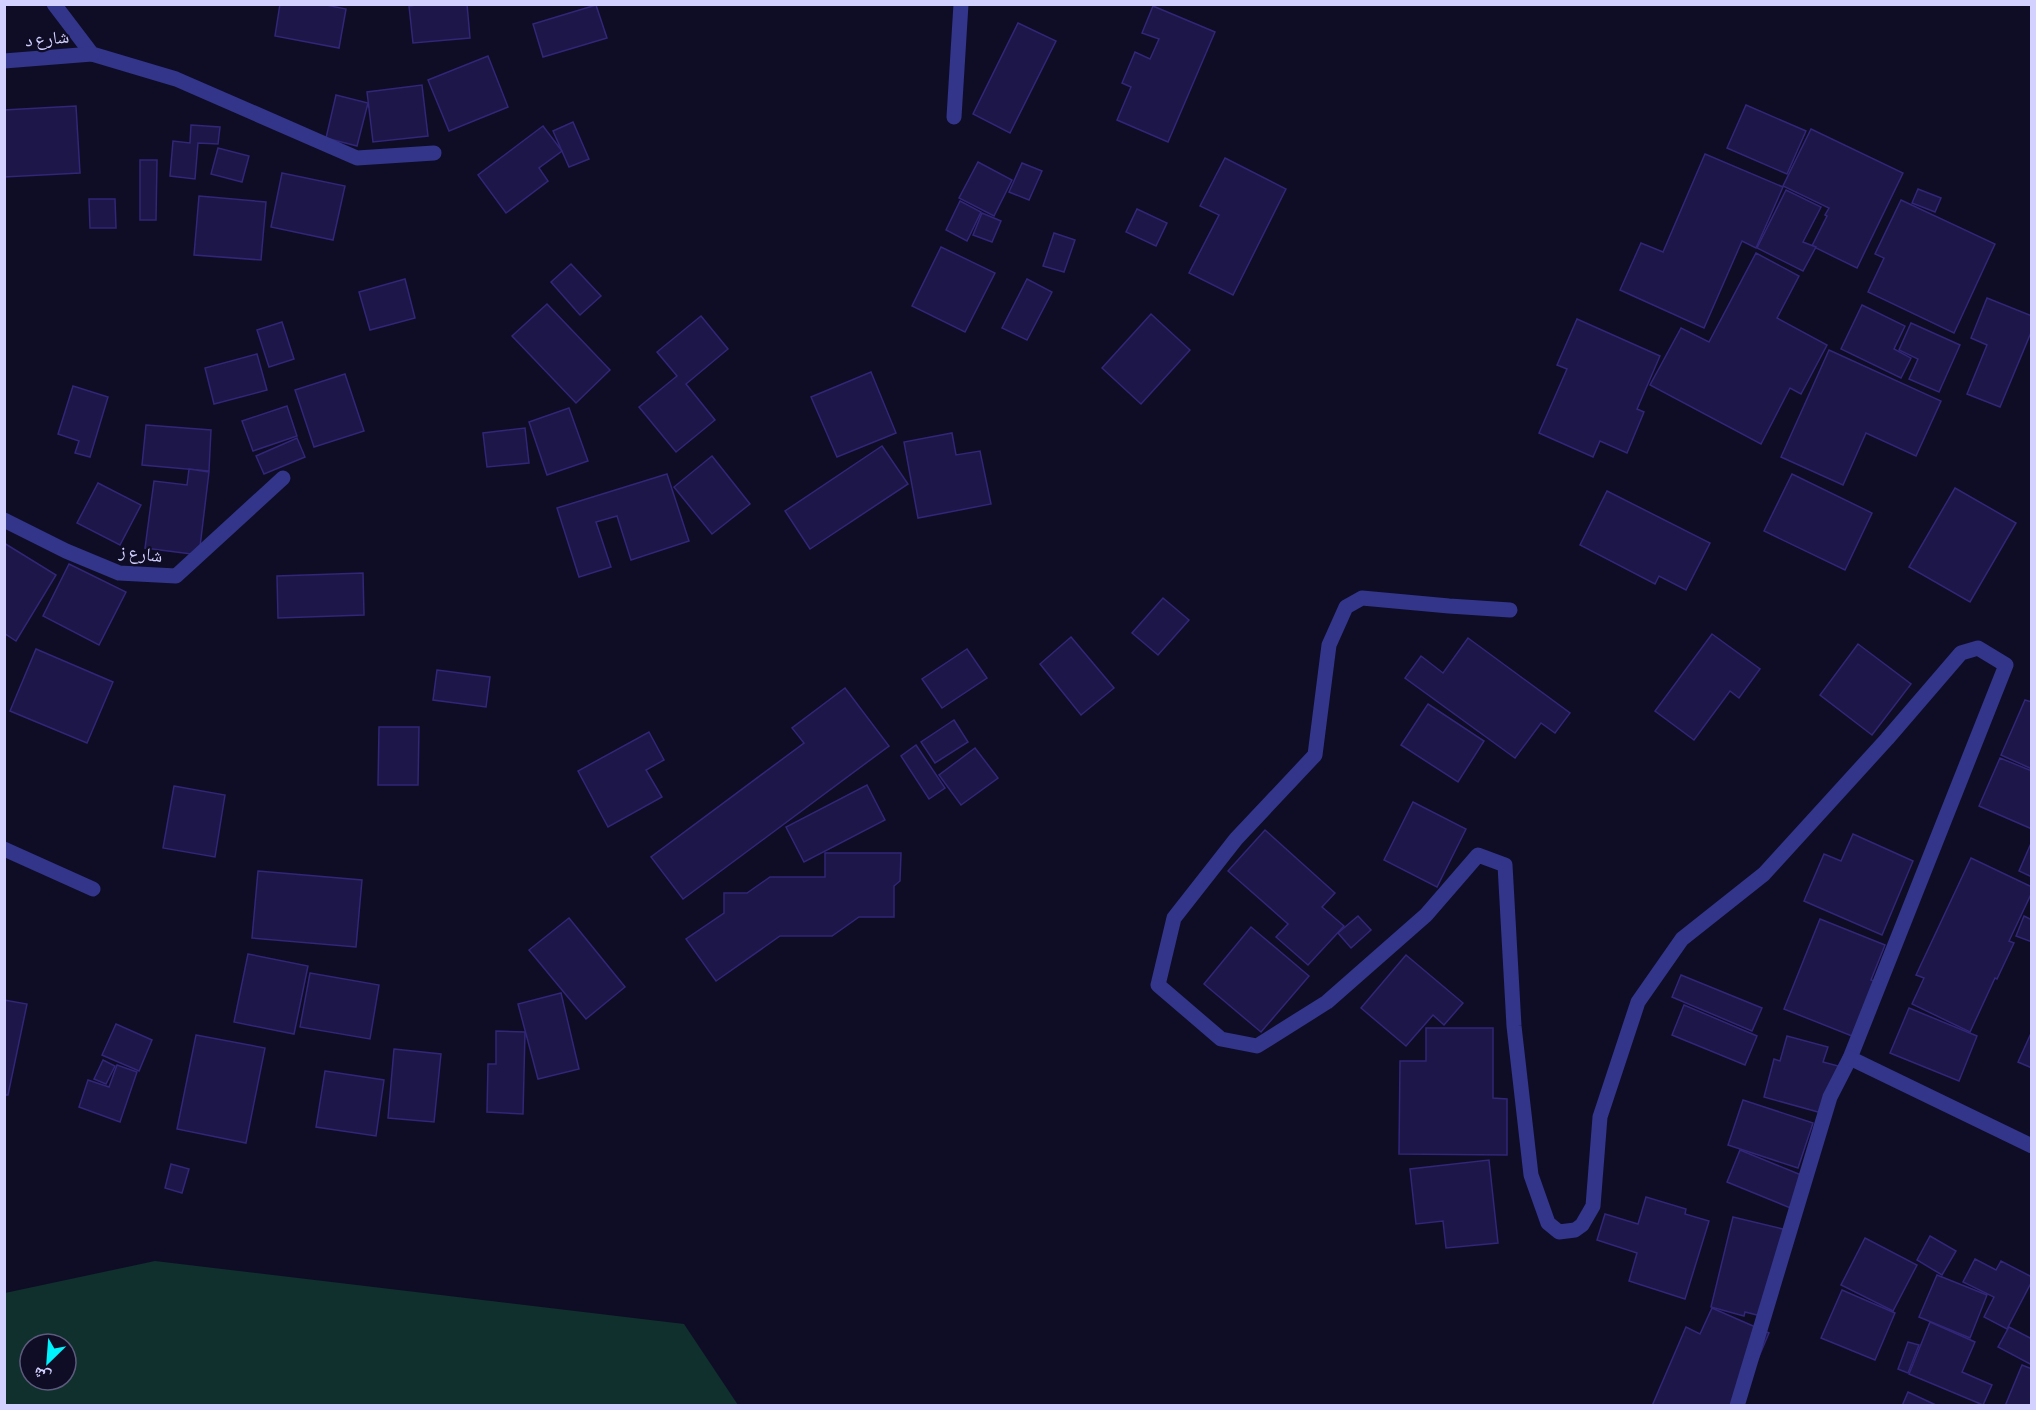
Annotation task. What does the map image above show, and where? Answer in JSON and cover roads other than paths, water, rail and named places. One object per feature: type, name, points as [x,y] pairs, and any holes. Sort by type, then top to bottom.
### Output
[{"type":"street","points":[[54,4],[92,54],[176,79],[357,158],[434,153]]},
{"type":"street","points":[[954,117],[961,4]]},
{"type":"street","name":"شارع ﺩ","points":[[4,61],[92,54]]},
{"type":"street","name":"شارع ﺯ","points":[[4,520],[66,551],[118,573],[176,576],[283,478]]},
{"type":"street","points":[[1510,610],[1362,598],[1346,607],[1329,645],[1315,755],[1236,839],[1174,918],[1158,985],[1221,1039],[1257,1046],[1327,1002],[1426,915],[1478,855],[1505,865],[1514,1026],[1531,1175],[1548,1223],[1559,1232],[1575,1230],[1582,1225],[1593,1206],[1600,1117],[1638,1002],[1682,939],[1764,874],[1887,740],[1961,654],[1978,648],[2006,665],[1851,1058],[1830,1097],[1737,1406]]},
{"type":"street","points":[[4,849],[93,890]]},
{"type":"street","points":[[1851,1058],[2031,1146]]}]
